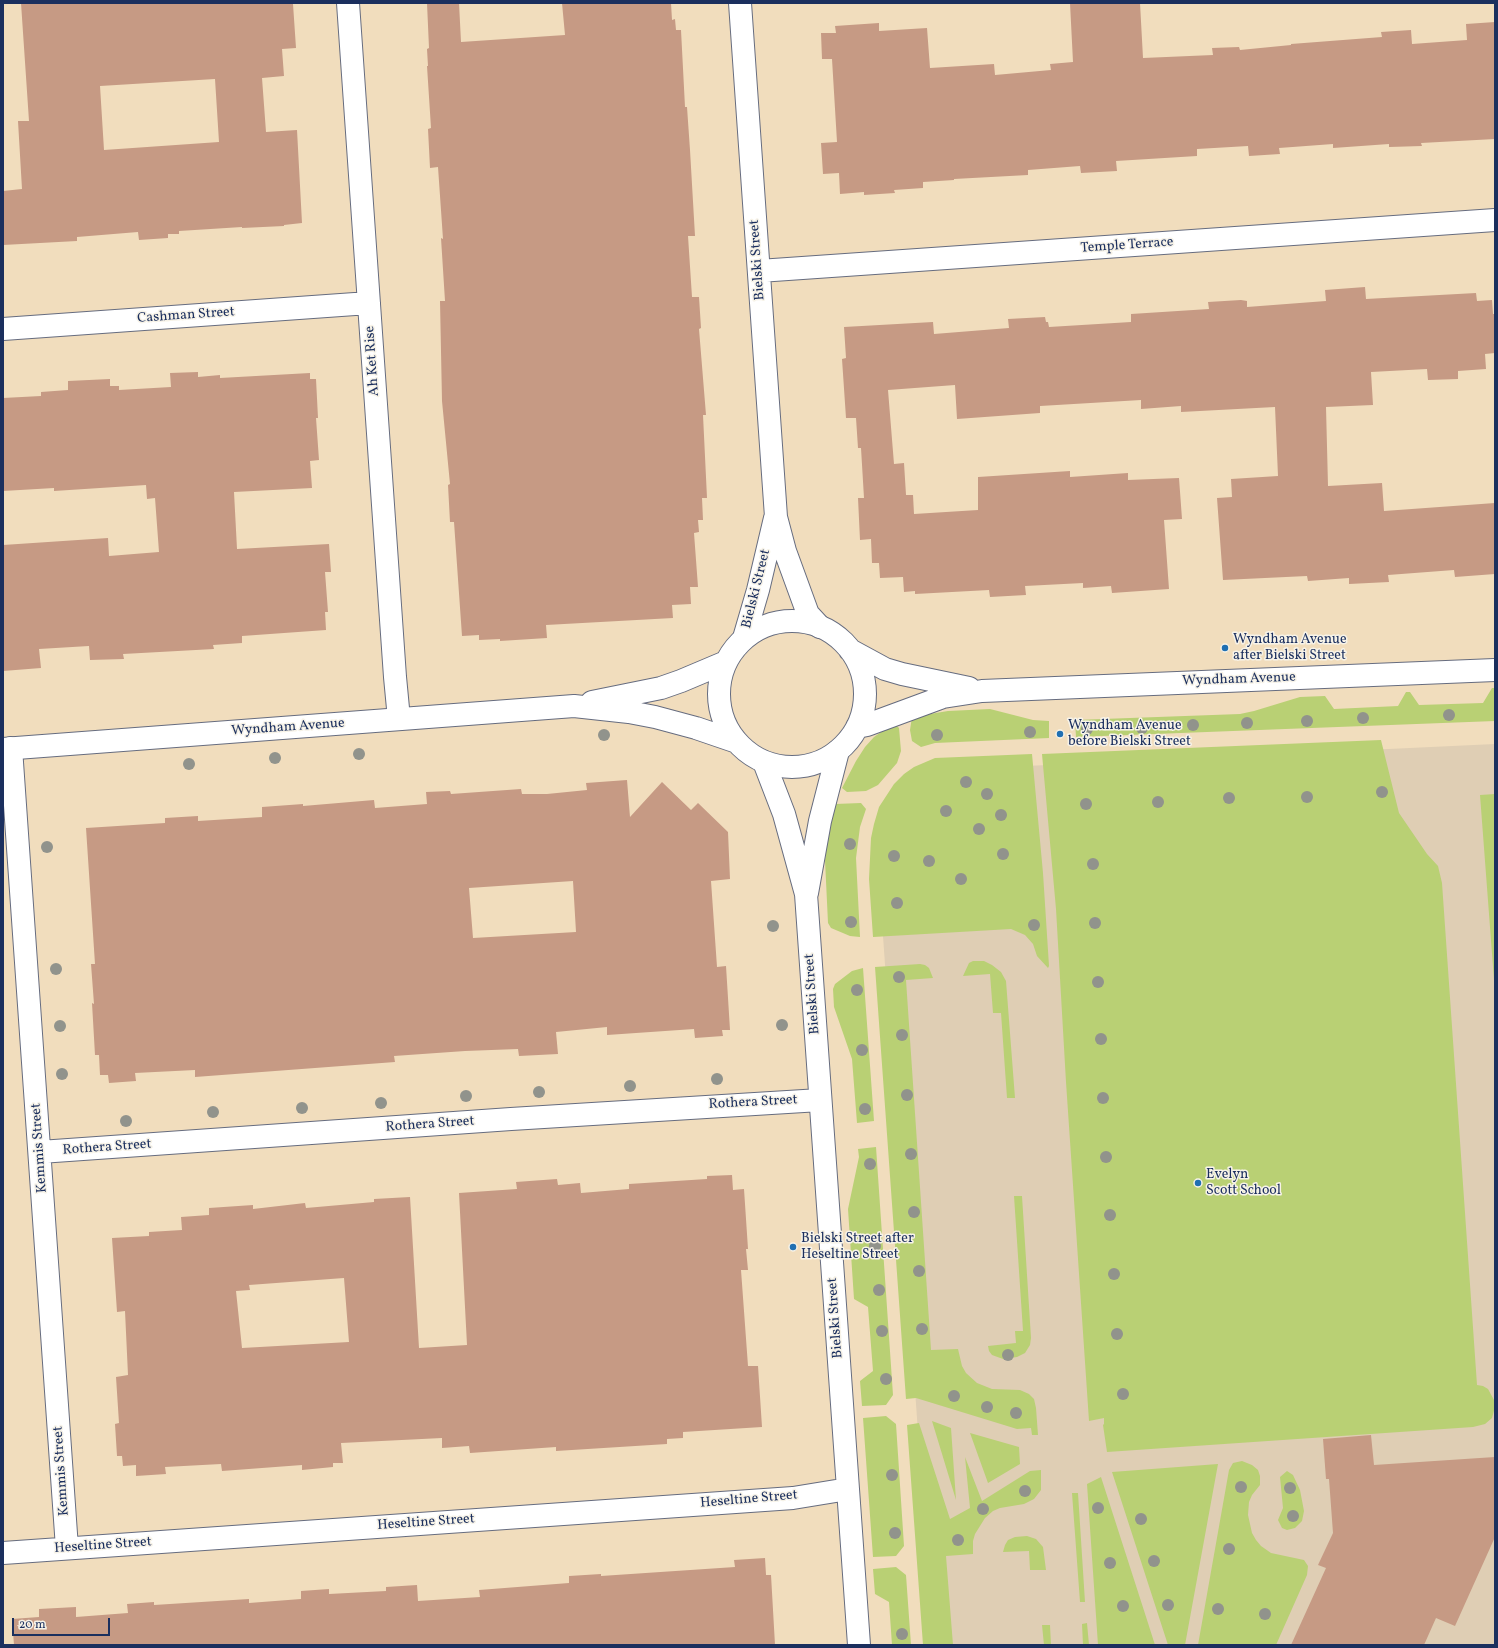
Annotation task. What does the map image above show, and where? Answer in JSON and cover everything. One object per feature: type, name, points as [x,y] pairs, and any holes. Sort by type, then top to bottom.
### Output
[{"type":"street","name":"Ah Ket Rise","points":[[348,3],[394,669],[399,719]]},
{"type":"street","name":"Bielski Street","points":[[740,3],[776,516],[785,551],[808,614],[820,627]]},
{"type":"street","name":"Temple Terrace","points":[[759,271],[1495,220]]},
{"type":"street","name":"Cashman Street","points":[[3,329],[369,303]]},
{"type":"street","name":"Bielski Street","points":[[744,638],[758,590],[776,516]]},
{"type":"street","points":[[801,621],[820,627],[836,636],[850,650],[860,668],[865,687],[864,707],[857,727],[838,751],[821,761],[802,766],[783,766],[764,762],[749,754],[737,742],[725,724],[719,703],[720,682],[726,662],[734,649],[744,638],[761,628],[780,622],[801,621]]},
{"type":"street","name":"Wyndham Avenue","points":[[850,650],[885,669],[982,691]]},
{"type":"street","name":"Wyndham Avenue","points":[[7,748],[574,706],[662,688],[726,662]]},
{"type":"street","name":"Wyndham Avenue","points":[[857,727],[943,697],[982,691],[1495,670]]},
{"type":"street","name":"Wyndham Avenue","points":[[574,706],[629,712],[655,717],[696,728],[737,742]]},
{"type":"street","name":"Kemmis Street","points":[[7,748],[40,1152],[68,1548]]},
{"type":"street","name":"Bielski Street","points":[[806,894],[820,820],[838,751]]},
{"type":"street","name":"Bielski Street","points":[[764,762],[784,814],[806,894],[859,1645]]},
{"type":"street","name":"Rothera Street","points":[[40,1152],[820,1100]]},
{"type":"street","name":"Heseltine Street","points":[[3,1553],[793,1498],[848,1489]]},
{"type":"shaded area","name":"Evelyn Scott School","points":[[1495,744],[1495,1645],[933,1645],[883,936],[962,769]]},
{"type":"green space","points":[[1492,688],[1495,688],[1495,721],[1076,737],[1075,720],[1240,714],[1300,697],[1325,696],[1334,709],[1398,706],[1406,692],[1410,692],[1419,705],[1483,703]]},
{"type":"green space","points":[[990,709],[1033,720],[1049,721],[1049,738],[935,743],[921,747],[912,741],[910,730],[912,717],[948,711]]},
{"type":"green space","points":[[894,723],[899,728],[901,751],[897,763],[878,785],[866,791],[847,792],[842,788],[865,747],[874,737]]},
{"type":"green space","points":[[1381,740],[1399,813],[1427,854],[1438,866],[1442,883],[1477,1385],[1488,1389],[1494,1400],[1495,1407],[1492,1418],[1485,1424],[1473,1427],[1107,1452],[1103,1425],[1104,1418],[1089,1421],[1056,909],[1042,754]]},
{"type":"green space","points":[[1032,754],[1043,873],[1048,968],[1037,956],[1033,944],[1025,935],[1011,929],[873,937],[869,879],[871,838],[879,807],[894,784],[914,767],[935,758]]},
{"type":"green space","points":[[1495,794],[1495,980],[1494,980],[1480,795]]},
{"type":"green space","points":[[861,803],[866,809],[860,827],[856,858],[860,937],[850,936],[831,928],[828,923],[825,860],[829,829],[835,804]]},
{"type":"green space","points":[[973,961],[984,961],[992,965],[1001,972],[1006,981],[1015,1098],[1007,1098],[1001,1013],[993,1013],[990,974],[963,976],[969,963]]},
{"type":"green space","points":[[920,964],[929,968],[933,978],[906,980],[931,1350],[958,1349],[962,1366],[966,1373],[977,1383],[992,1389],[1020,1390],[1029,1394],[1034,1399],[1036,1408],[1038,1435],[1032,1435],[1031,1428],[1017,1429],[916,1398],[906,1399],[875,967]]},
{"type":"green space","points":[[863,968],[874,1121],[857,1123],[852,1059],[834,1007],[833,989],[835,984],[852,971]]},
{"type":"green space","points":[[876,1147],[893,1395],[886,1405],[862,1406],[860,1381],[873,1371],[868,1307],[854,1299],[848,1209],[859,1157],[858,1149]]},
{"type":"green space","points":[[1014,1196],[1022,1196],[1031,1338],[1030,1345],[1025,1353],[1017,1357],[1003,1359],[992,1355],[988,1346],[1016,1343],[1015,1331],[1023,1331]]},
{"type":"green space","points":[[886,1416],[896,1424],[904,1546],[896,1556],[873,1557],[863,1418]]},
{"type":"green space","points":[[932,1421],[951,1428],[956,1500]]},
{"type":"green space","points":[[919,1423],[950,1519],[970,1508],[965,1457],[982,1501],[1030,1471],[1041,1470],[1041,1490],[1034,1499],[1024,1504],[1000,1508],[993,1511],[985,1518],[975,1534],[973,1541],[973,1554],[946,1556],[953,1645],[923,1645],[907,1425]]},
{"type":"green space","points":[[970,1433],[1019,1447],[1020,1464],[988,1483]]},
{"type":"green space","points":[[1242,1461],[1252,1465],[1258,1470],[1260,1476],[1260,1485],[1252,1495],[1249,1502],[1248,1515],[1252,1533],[1261,1546],[1271,1553],[1304,1560],[1308,1566],[1307,1575],[1276,1645],[1198,1645],[1229,1470],[1233,1463]]},
{"type":"green space","points":[[1218,1464],[1185,1645],[1168,1645],[1112,1472]]},
{"type":"green space","points":[[1287,1471],[1293,1475],[1300,1490],[1304,1511],[1302,1521],[1295,1528],[1287,1530],[1282,1528],[1278,1520],[1283,1508],[1280,1477]]},
{"type":"green space","points":[[1101,1477],[1155,1645],[1098,1645],[1087,1484]]},
{"type":"green space","points":[[1072,1493],[1078,1493],[1085,1602],[1080,1602]]},
{"type":"green space","points":[[1027,1536],[1036,1539],[1043,1547],[1046,1570],[1030,1570],[1029,1551],[1003,1552],[1008,1540],[1015,1537]]},
{"type":"green space","points":[[896,1567],[906,1575],[911,1645],[892,1645],[889,1602],[875,1594],[873,1569]]},
{"type":"green space","points":[[1087,1623],[1089,1645],[1083,1645],[1082,1624]]},
{"type":"green space","points":[[1042,1625],[1050,1625],[1051,1645],[1044,1645]]},
{"type":"building","points":[[21,3],[293,4],[296,48],[282,49],[284,76],[262,78],[266,132],[297,130],[302,223],[284,226],[179,231],[179,234],[168,234],[168,238],[139,240],[138,232],[77,237],[77,241],[3,245],[3,191],[22,189],[18,121],[29,121]],"holes":[[[215,79],[219,142],[104,150],[100,86]]]},
{"type":"building","points":[[427,3],[459,3],[461,42],[565,35],[562,3],[671,3],[672,20],[675,19],[676,30],[681,30],[685,107],[687,107],[695,236],[688,236],[692,297],[699,297],[701,328],[699,329],[706,415],[703,415],[707,498],[702,498],[703,520],[698,520],[699,532],[694,533],[698,587],[690,587],[691,604],[672,605],[673,618],[546,625],[547,638],[500,641],[500,639],[479,640],[479,635],[462,636],[454,522],[450,522],[448,485],[450,484],[442,401],[440,301],[445,301],[441,238],[443,239],[438,167],[430,168],[428,129],[431,128],[427,66],[427,49],[429,48]]},
{"type":"building","points":[[1070,3],[1140,3],[1143,58],[1213,55],[1212,48],[1239,47],[1240,50],[1291,44],[1382,37],[1381,32],[1411,30],[1412,44],[1467,40],[1466,24],[1495,22],[1495,139],[1421,143],[1422,146],[1389,147],[1389,144],[1333,148],[1333,144],[1279,148],[1280,154],[1249,156],[1248,146],[1197,149],[1197,156],[1116,161],[1117,171],[1081,173],[1080,166],[1028,170],[1028,175],[923,182],[923,188],[894,190],[895,193],[864,195],[864,192],[840,194],[839,173],[823,174],[821,143],[837,142],[832,59],[822,59],[821,33],[836,33],[835,26],[879,23],[879,31],[927,28],[930,68],[994,64],[995,75],[1051,70],[1050,64],[1073,62]]},
{"type":"building","points":[[1365,287],[1366,299],[1476,293],[1477,301],[1492,300],[1493,314],[1495,314],[1495,353],[1485,354],[1486,369],[1458,371],[1458,379],[1428,380],[1427,369],[1371,372],[1373,405],[1326,407],[1328,486],[1382,483],[1384,511],[1495,503],[1495,574],[1455,577],[1454,570],[1388,575],[1389,582],[1349,584],[1349,578],[1308,581],[1307,576],[1223,580],[1217,498],[1232,497],[1231,479],[1278,476],[1275,407],[1181,412],[1181,406],[1141,409],[1141,400],[1040,406],[1040,413],[957,419],[955,385],[888,390],[894,464],[904,463],[906,495],[913,495],[914,514],[978,510],[978,477],[1070,471],[1070,477],[1128,473],[1128,480],[1179,478],[1182,519],[1164,520],[1169,589],[1112,593],[1111,586],[1083,588],[1083,583],[1025,586],[1026,595],[990,597],[989,590],[915,594],[915,591],[904,592],[903,577],[880,578],[879,563],[872,563],[871,539],[860,540],[858,498],[864,498],[861,448],[858,448],[856,418],[846,418],[842,359],[846,358],[844,327],[933,322],[934,334],[1009,328],[1008,319],[1045,317],[1049,327],[1131,322],[1131,314],[1209,309],[1208,302],[1241,300],[1247,301],[1247,307],[1326,301],[1325,290]]},
{"type":"building","points":[[198,372],[198,377],[220,375],[220,378],[310,373],[310,379],[316,379],[318,418],[316,418],[319,460],[310,461],[312,488],[234,492],[237,549],[329,544],[331,572],[325,572],[328,612],[325,612],[326,630],[242,636],[242,643],[213,645],[214,649],[123,654],[124,659],[90,660],[89,646],[39,649],[41,668],[3,671],[3,545],[108,538],[109,556],[159,552],[155,498],[147,499],[146,485],[54,491],[54,488],[3,491],[3,398],[41,396],[41,392],[68,390],[68,381],[110,379],[110,386],[119,386],[119,390],[171,387],[170,373]]},
{"type":"building","points":[[627,780],[630,817],[662,782],[691,810],[698,803],[728,832],[730,879],[711,881],[717,967],[726,966],[730,1030],[722,1030],[723,1036],[695,1038],[694,1029],[607,1035],[607,1027],[556,1032],[558,1054],[519,1056],[518,1049],[465,1051],[394,1056],[395,1062],[195,1077],[195,1070],[135,1073],[136,1081],[109,1083],[108,1075],[100,1075],[99,1055],[95,1055],[92,1003],[94,1004],[91,964],[95,964],[86,828],[165,823],[165,818],[198,816],[198,821],[262,817],[262,807],[303,804],[303,806],[374,800],[375,808],[427,804],[426,792],[450,791],[451,794],[521,789],[522,794],[547,794],[587,790],[586,783]],"holes":[[[573,881],[576,932],[473,938],[469,888]]]},
{"type":"building","points":[[732,1175],[733,1190],[744,1189],[748,1270],[741,1270],[748,1366],[758,1366],[762,1427],[683,1432],[683,1438],[667,1439],[667,1444],[556,1451],[556,1447],[470,1453],[469,1446],[442,1448],[442,1438],[341,1443],[343,1463],[333,1463],[333,1467],[302,1470],[302,1465],[222,1471],[221,1464],[165,1467],[166,1474],[136,1476],[136,1465],[123,1466],[122,1456],[117,1456],[115,1424],[119,1423],[116,1377],[128,1375],[125,1311],[117,1312],[112,1238],[149,1236],[149,1232],[182,1230],[181,1217],[209,1215],[209,1208],[253,1205],[253,1209],[305,1203],[306,1208],[374,1202],[374,1199],[410,1197],[419,1348],[467,1345],[459,1193],[517,1189],[516,1182],[557,1179],[558,1185],[580,1183],[581,1193],[629,1189],[629,1184],[707,1179],[707,1176]],"holes":[[[344,1278],[349,1342],[242,1348],[236,1291],[250,1290],[249,1285]]]},
{"type":"building","points":[[1371,1435],[1374,1465],[1495,1457],[1495,1537],[1455,1626],[1436,1618],[1424,1645],[1291,1645],[1326,1568],[1318,1565],[1333,1533],[1329,1479],[1326,1479],[1323,1439]]},
{"type":"building","points":[[765,1558],[766,1575],[771,1575],[775,1645],[14,1645],[12,1619],[39,1617],[39,1609],[76,1607],[76,1617],[128,1613],[127,1604],[154,1602],[154,1605],[249,1599],[249,1603],[301,1599],[301,1591],[329,1589],[329,1594],[386,1591],[386,1587],[417,1585],[418,1601],[480,1597],[479,1590],[569,1583],[569,1576],[601,1574],[601,1576],[735,1567],[734,1560]]},
{"type":"place","name":"Wyndham Avenue after Bielski Street","points":[[1225,648]]},
{"type":"place","name":"Wyndham Avenue before Bielski Street","points":[[1060,734]]},
{"type":"place","name":"Evelyn Scott School","points":[[1198,1183]]},
{"type":"place","name":"Bielski Street after Heseltine Street","points":[[793,1247]]}]
